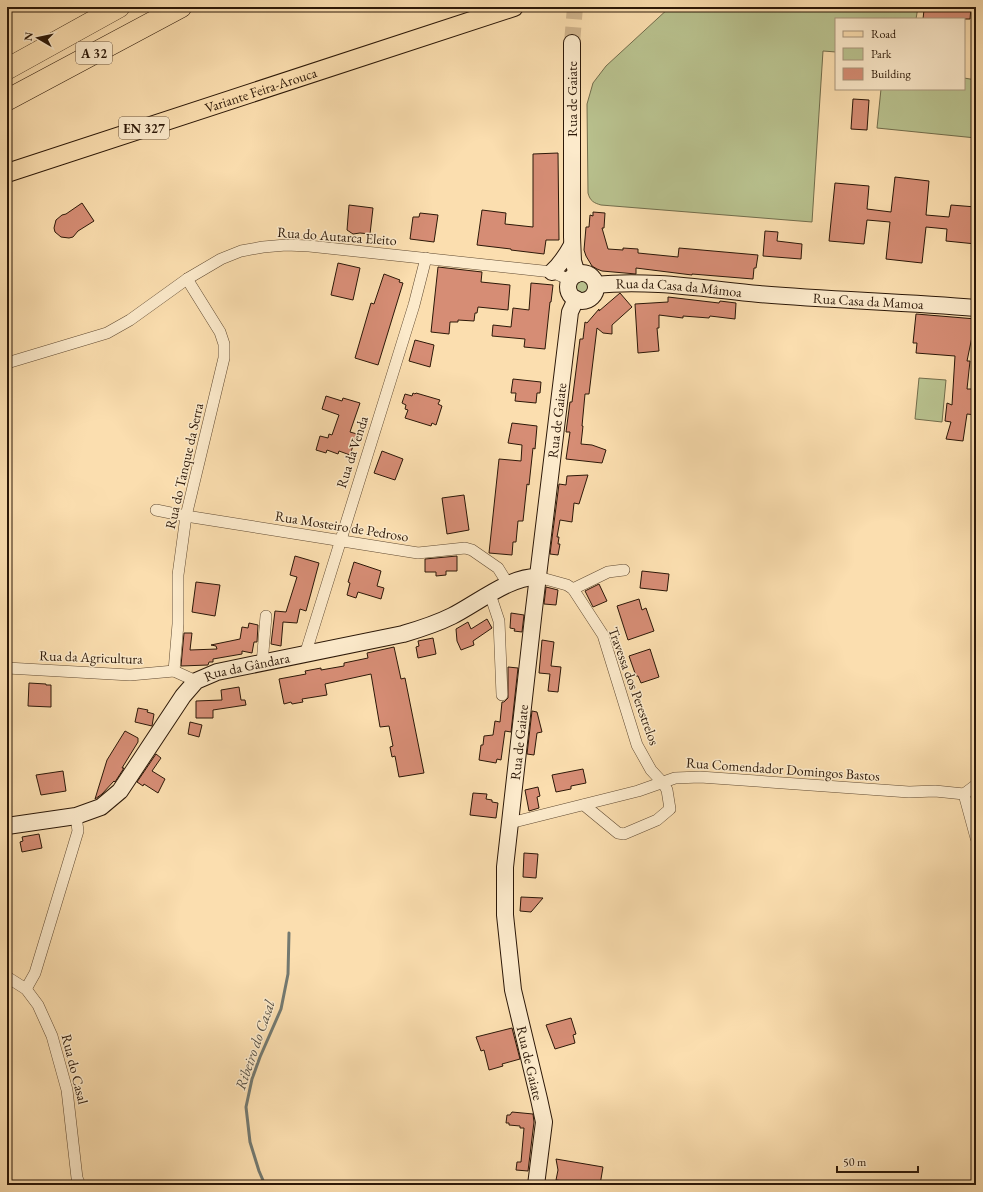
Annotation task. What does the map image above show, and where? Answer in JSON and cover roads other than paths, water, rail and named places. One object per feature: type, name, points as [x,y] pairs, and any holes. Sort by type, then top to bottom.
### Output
[{"type":"highway","name":"A 32","points":[[7,69],[118,7]]},
{"type":"highway","name":"A 32","points":[[7,100],[181,7]]},
{"type":"main road","name":"Variante Feira-Arouca","points":[[7,173],[514,7]]},
{"type":"main road","name":"Rua de Gaiate","points":[[536,1185],[544,1122],[513,990],[505,915],[505,868],[570,312],[576,299],[570,293],[569,284],[574,277],[572,245],[572,43]]},
{"type":"main road","points":[[552,272],[566,257],[572,245]]},
{"type":"main road","points":[[574,277],[581,273],[589,275],[595,281],[596,285],[596,289],[592,297],[584,300],[576,299]]},
{"type":"main road","name":"Rua da Casa da Mâmoa","points":[[596,285],[627,282],[761,294]]},
{"type":"main road","name":"Rua Casa da Mamoa","points":[[761,294],[976,308]]},
{"type":"main road","name":"Rua da Gândara","points":[[7,826],[76,816],[101,807],[120,791],[183,696],[196,681],[217,672],[403,634],[430,626],[452,616],[508,584],[532,576],[538,576]]},
{"type":"street","name":"Rua do Autarca Eleito","points":[[7,363],[106,334],[130,320],[187,279],[221,259],[241,251],[263,247],[286,245],[426,258],[552,272],[574,277]]},
{"type":"street","name":"Rua da Venda","points":[[305,655],[414,305],[426,258]]},
{"type":"street","name":"Rua do Tanque da Serra","points":[[174,671],[178,624],[178,575],[186,516],[225,351],[223,338],[220,332],[187,279]]},
{"type":"street","name":"Rua Mosteiro de Pedroso","points":[[156,510],[418,553],[465,548],[472,550],[498,568],[508,584]]},
{"type":"street","points":[[538,576],[567,585],[573,589],[608,572],[624,570]]},
{"type":"street","name":"Travessa dos Perestrelos","points":[[573,589],[603,635],[637,745],[651,770],[663,783]]},
{"type":"street","points":[[490,594],[499,621],[502,695]]},
{"type":"street","points":[[262,664],[266,616]]},
{"type":"street","name":"Rua da Agricultura","points":[[7,668],[130,675],[174,671],[196,681]]},
{"type":"street","name":"Rua Comendador Domingos Bastos","points":[[510,823],[638,791],[675,778],[700,777],[909,792],[935,791],[964,794]]},
{"type":"street","points":[[584,805],[618,833],[624,834],[656,820],[670,809],[667,790],[663,783]]},
{"type":"street","points":[[976,785],[964,794],[976,838]]},
{"type":"street","points":[[26,989],[35,973],[78,831],[76,816]]},
{"type":"street","name":"Rua do Casal","points":[[7,977],[26,989],[38,1006],[54,1043],[67,1090],[77,1178],[80,1185]]},
{"type":"waterway","name":"Ribeiro do Casal","points":[[265,1185],[250,1142],[246,1107],[252,1079],[281,1009],[288,974],[289,933]]},
{"type":"tunnel","points":[[572,43],[575,7]]}]
